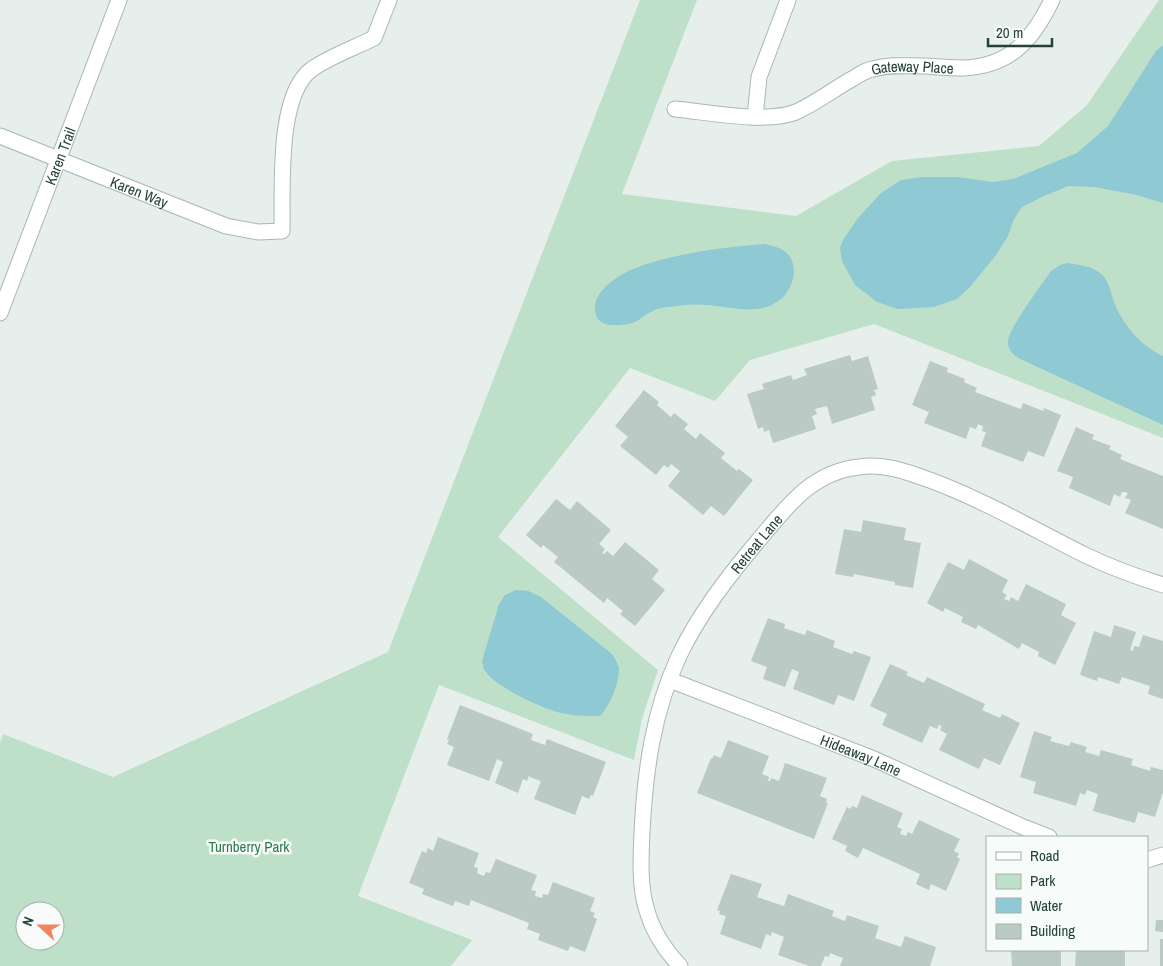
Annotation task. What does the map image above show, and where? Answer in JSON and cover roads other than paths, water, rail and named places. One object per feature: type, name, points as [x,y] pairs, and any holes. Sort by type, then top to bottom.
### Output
[{"type":"street","name":"Karen Trail","points":[[0,312],[119,0]]},
{"type":"street","name":"Karen Way","points":[[0,136],[226,226],[258,232],[282,231],[283,142],[292,99],[300,81],[311,70],[374,38],[389,0]]},
{"type":"street","points":[[754,117],[759,77],[788,0]]},
{"type":"street","name":"Gateway Place","points":[[676,109],[754,117],[780,116],[796,112],[868,70],[878,67],[892,65],[964,68],[1000,59],[1018,50],[1031,36],[1052,0]]},
{"type":"street","name":"Retreat Lane","points":[[680,966],[666,949],[650,920],[642,892],[641,875],[647,765],[656,723],[670,680],[685,644],[710,601],[791,502],[806,488],[821,478],[838,471],[874,466],[892,468],[942,485],[990,505],[1088,556],[1124,572],[1163,585]]},
{"type":"street","name":"Hideaway Lane","points":[[670,680],[874,759],[1023,827],[1047,836]]},
{"type":"street","points":[[1148,860],[1163,855]]},
{"type":"water","points":[[1163,45],[1163,203],[1137,195],[1094,187],[1068,186],[1042,197],[1022,207],[1014,219],[1008,236],[996,255],[970,287],[957,299],[934,307],[898,309],[877,302],[855,285],[842,261],[840,248],[843,240],[858,218],[881,193],[901,180],[922,177],[957,177],[993,182],[1013,179],[1077,153],[1108,126],[1156,51]]},
{"type":"water","points":[[764,244],[785,251],[788,254],[793,264],[794,275],[791,286],[782,298],[764,308],[745,309],[697,305],[664,307],[651,312],[637,321],[620,325],[603,323],[597,316],[595,304],[602,291],[620,275],[633,269],[681,255],[714,249]]},
{"type":"water","points":[[1068,263],[1098,271],[1108,283],[1118,311],[1128,327],[1147,347],[1163,356],[1163,425],[1018,358],[1012,353],[1008,345],[1009,336],[1026,306],[1051,271],[1060,265]]},
{"type":"water","points":[[516,590],[528,591],[541,597],[612,654],[619,668],[618,681],[611,700],[600,716],[573,715],[549,709],[508,690],[491,678],[485,671],[482,661],[499,604],[505,595]]},
{"type":"park label","name":"Turnberry Park","points":[[249,846]]}]
